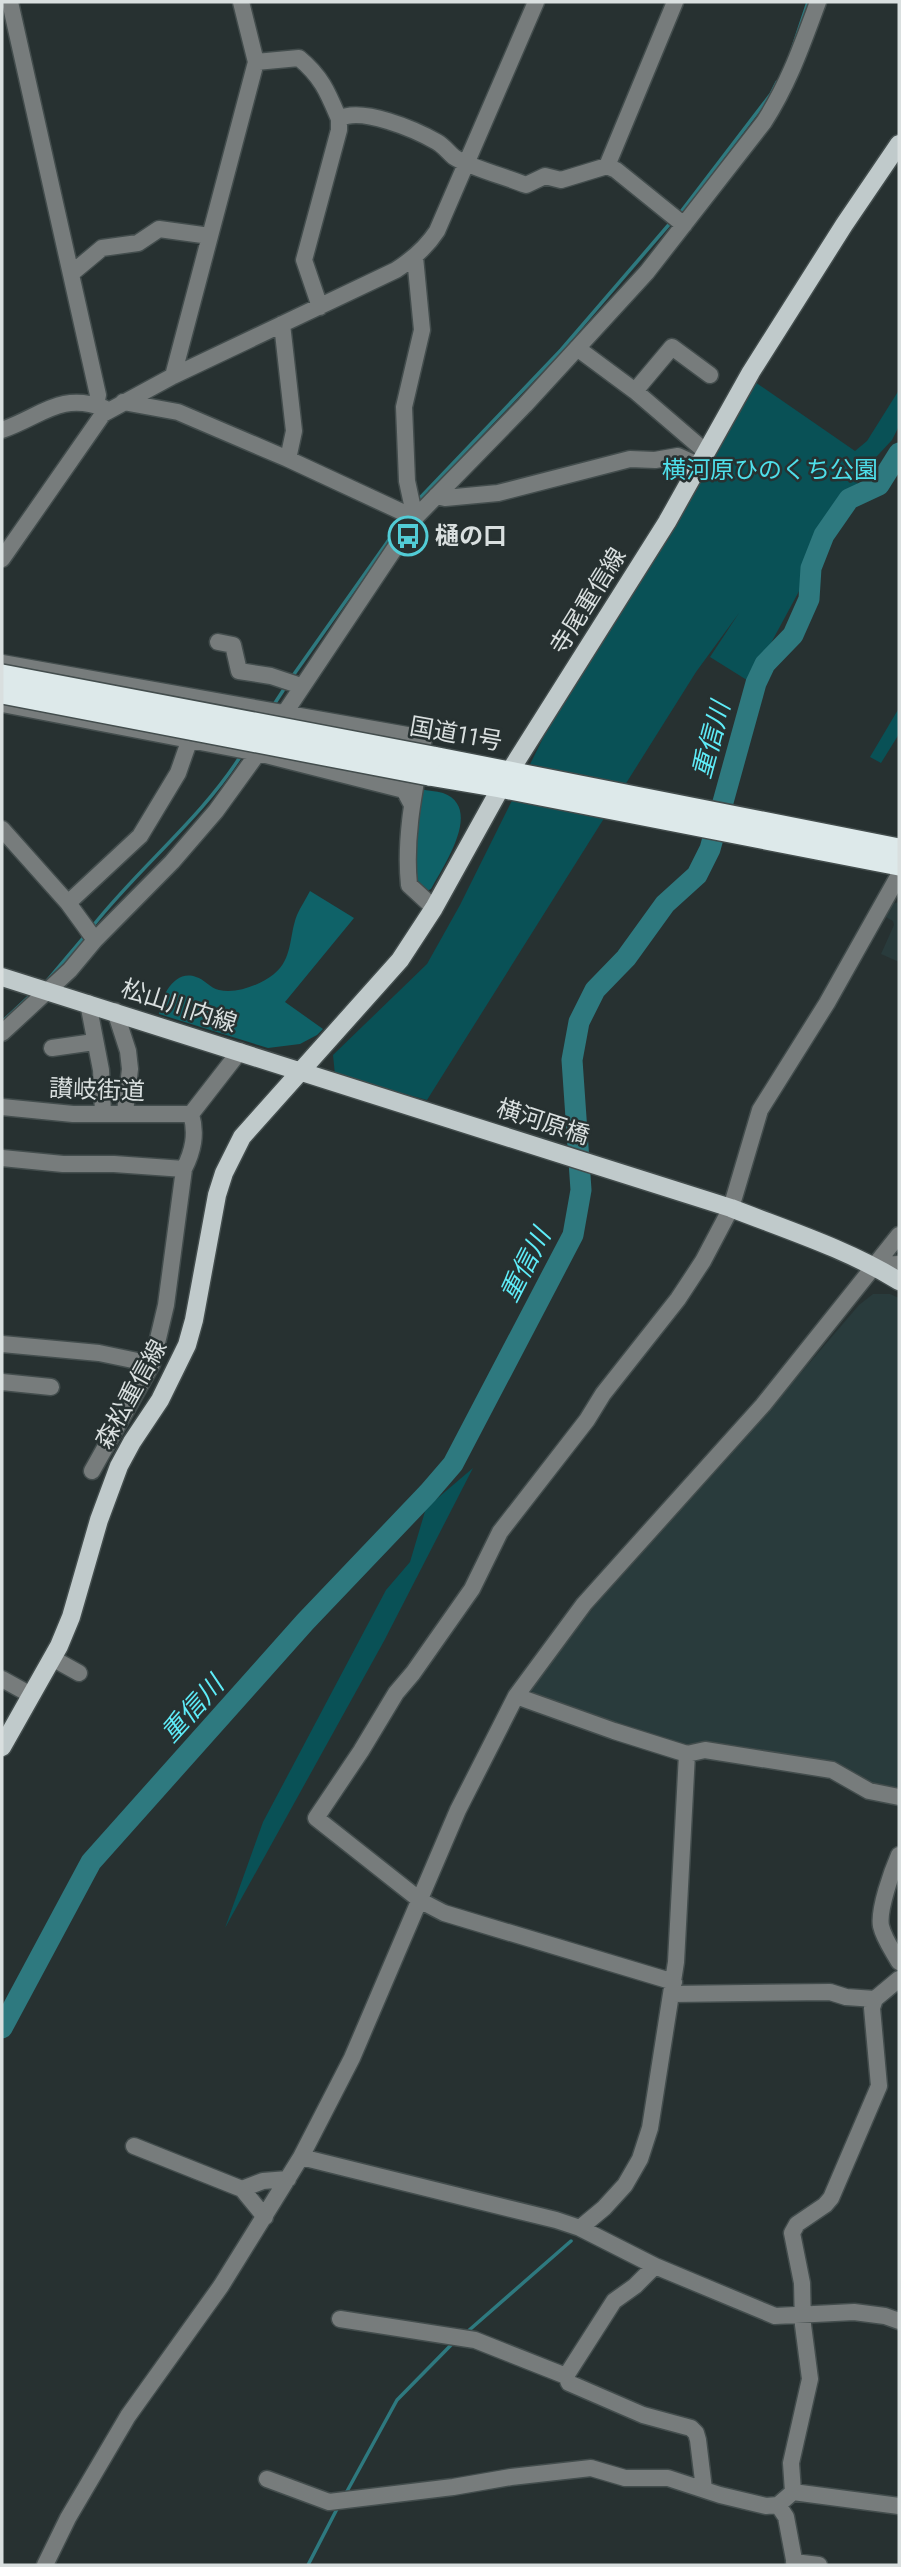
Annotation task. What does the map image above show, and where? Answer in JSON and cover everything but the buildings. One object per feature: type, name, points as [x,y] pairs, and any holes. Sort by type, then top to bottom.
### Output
[{"type":"highway","name":"国道11号","points":[[2,675],[431,766]]},
{"type":"highway","name":"国道11号","points":[[2,693],[505,779],[895,860]]},
{"type":"main road","name":"寺尾重信線","points":[[301,1071],[400,960],[434,908],[505,779],[667,522],[751,372],[899,144]]},
{"type":"main road","name":"松山川内線","points":[[2,977],[340,1083]]},
{"type":"main road","name":"森松重信線","points":[[2,1747],[52,1658],[71,1617],[110,1485],[132,1442],[160,1400],[187,1345],[217,1195],[224,1173],[242,1138],[259,1115],[301,1071]]},
{"type":"main road","name":"横河原橋","points":[[340,1083],[731,1208]]},
{"type":"main road","points":[[731,1208],[874,1265],[899,1281]]},
{"type":"street","points":[[10,2],[98,395],[110,406]]},
{"type":"street","points":[[173,376],[256,62],[241,2]]},
{"type":"street","points":[[2,559],[97,420],[110,406],[396,270],[415,257],[437,231],[536,2]]},
{"type":"street","points":[[607,166],[675,2]]},
{"type":"street","points":[[2,1033],[70,970],[216,811],[415,519],[647,272],[764,122],[792,73],[818,2]]},
{"type":"street","points":[[256,62],[299,58],[314,70],[324,83],[339,120],[339,130],[304,260],[320,307]]},
{"type":"street","points":[[339,120],[346,115],[406,126],[440,144],[455,157],[526,185],[545,176],[561,180],[607,166],[684,225]]},
{"type":"street","points":[[72,273],[102,248],[138,243],[159,229],[210,236]]},
{"type":"street","points":[[415,257],[422,330],[404,407],[407,481],[415,519]]},
{"type":"street","points":[[282,324],[294,431],[288,459]]},
{"type":"street","points":[[635,391],[672,347],[709,375]]},
{"type":"street","points":[[577,348],[635,391],[702,459]]},
{"type":"street","points":[[2,430],[63,403],[82,401],[178,412],[288,459],[415,519]]},
{"type":"street","points":[[436,496],[445,498],[498,493],[629,459],[655,460],[678,456],[702,459]]},
{"type":"street","points":[[218,642],[233,645],[239,671],[271,676],[301,687]]},
{"type":"street","points":[[2,663],[424,738],[408,834],[409,885],[434,908]]},
{"type":"street","points":[[68,903],[140,836],[178,773],[202,699]]},
{"type":"street","points":[[2,704],[189,742],[258,753],[404,790],[412,805]]},
{"type":"street","points":[[2,829],[68,903],[95,940]]},
{"type":"street","points":[[895,860],[827,1003],[760,1110],[731,1208],[715,1240],[678,1299],[500,1532],[472,1589],[396,1693],[316,1818],[421,1900],[444,1913],[673,1988],[830,1992],[846,1997],[875,1998],[898,1983]]},
{"type":"street","points":[[88,1003],[101,1070],[103,1113]]},
{"type":"street","points":[[115,1011],[129,1060],[125,1112]]},
{"type":"street","points":[[52,1048],[94,1042]]},
{"type":"street","points":[[92,1471],[152,1364],[166,1304],[184,1170],[191,1156],[195,1129],[191,1114],[240,1051]]},
{"type":"street","name":"讃岐街道","points":[[2,1107],[73,1114],[191,1114]]},
{"type":"street","points":[[2,1158],[184,1170]]},
{"type":"street","points":[[45,2565],[68,2518],[128,2416],[178,2349],[301,2157],[352,2058],[458,1810],[516,1696],[584,1604],[763,1405],[899,1235]]},
{"type":"street","points":[[874,1265],[899,1264]]},
{"type":"street","points":[[2,1344],[99,1353],[152,1364]]},
{"type":"street","points":[[2,1382],[51,1387]]},
{"type":"street","points":[[52,1658],[79,1673]]},
{"type":"street","points":[[2,1679],[31,1695]]},
{"type":"street","points":[[516,1696],[687,1754],[705,1750],[832,1770],[869,1791],[899,1797]]},
{"type":"street","points":[[580,2228],[625,2185],[640,2159],[650,2128],[678,1942],[687,1754]]},
{"type":"street","points":[[899,1855],[888,1885],[880,1922],[899,1962]]},
{"type":"street","points":[[793,2492],[791,2463],[810,2379],[802,2283],[792,2233],[797,2224],[831,2198],[878,2090],[871,2019],[875,1998]]},
{"type":"street","points":[[134,2146],[242,2189],[265,2217]]},
{"type":"street","points":[[301,2157],[580,2228],[655,2266],[775,2316],[854,2312],[885,2316],[899,2321]]},
{"type":"street","points":[[242,2189],[263,2181],[288,2179]]},
{"type":"street","points":[[566,2376],[614,2301],[635,2286],[655,2266]]},
{"type":"street","points":[[340,2319],[484,2343],[566,2376],[569,2383],[643,2415],[691,2428],[696,2432],[698,2440],[704,2490]]},
{"type":"street","points":[[267,2479],[329,2502],[591,2468],[625,2478],[668,2478],[766,2506],[778,2505],[793,2492],[899,2506]]},
{"type":"street","points":[[778,2505],[786,2517],[795,2563],[819,2565]]},
{"type":"shaded area","points":[[421,789],[443,793],[455,800],[460,811],[457,838],[431,889],[427,891],[417,882],[414,855]]},
{"type":"shaded area","points":[[310,891],[354,918],[285,1002],[323,1029],[317,1035],[300,1044],[268,1048],[159,1014],[170,986],[181,977],[196,977],[216,989],[233,991],[255,985],[274,974],[284,961],[294,923]]},
{"type":"shaded area","points":[[899,902],[899,962],[881,954],[894,925],[893,921],[884,916],[891,904]]},
{"type":"shaded area","points":[[873,1294],[890,1294],[899,1298],[899,1792],[871,1785],[831,1763],[707,1743],[686,1745],[532,1697],[532,1686],[601,1598],[728,1458],[859,1305]]},
{"type":"green space","name":"横河原ひのくち公園","points":[[755,382],[855,451],[867,441],[899,390],[899,426],[892,440],[865,469],[750,682],[710,657],[739,613],[696,672],[427,1100],[335,1075],[333,1055],[427,964],[460,905],[555,714]]},
{"type":"green space","points":[[899,708],[899,734],[881,763],[870,757]]},
{"type":"green space","points":[[473,1468],[384,1641],[225,1928],[263,1822],[386,1590],[410,1562],[426,1508]]},
{"type":"waterway","points":[[791,53],[808,2]]},
{"type":"waterway","points":[[680,213],[771,94],[777,82]]},
{"type":"waterway","points":[[418,500],[561,350],[672,221]]},
{"type":"waterway","name":"重信川","points":[[2,2028],[91,1862],[305,1622],[453,1464],[573,1235],[581,1190],[572,1060],[579,1022],[595,990],[626,958],[665,904],[697,875],[710,849],[756,683],[765,664],[793,635],[809,599],[811,568],[824,535],[849,499],[879,485],[899,453]]},
{"type":"waterway","points":[[292,677],[405,517]]},
{"type":"waterway","points":[[273,706],[286,686]]},
{"type":"waterway","points":[[92,927],[208,800],[242,754]]},
{"type":"waterway","points":[[47,981],[85,936]]},
{"type":"waterway","points":[[3,1021],[33,993]]},
{"type":"waterway","points":[[467,2332],[571,2241]]},
{"type":"waterway","points":[[345,2495],[397,2400],[453,2343]]},
{"type":"waterway","points":[[308,2565],[338,2507]]},
{"type":"place","name":"樋の口","points":[[408,536]]}]
